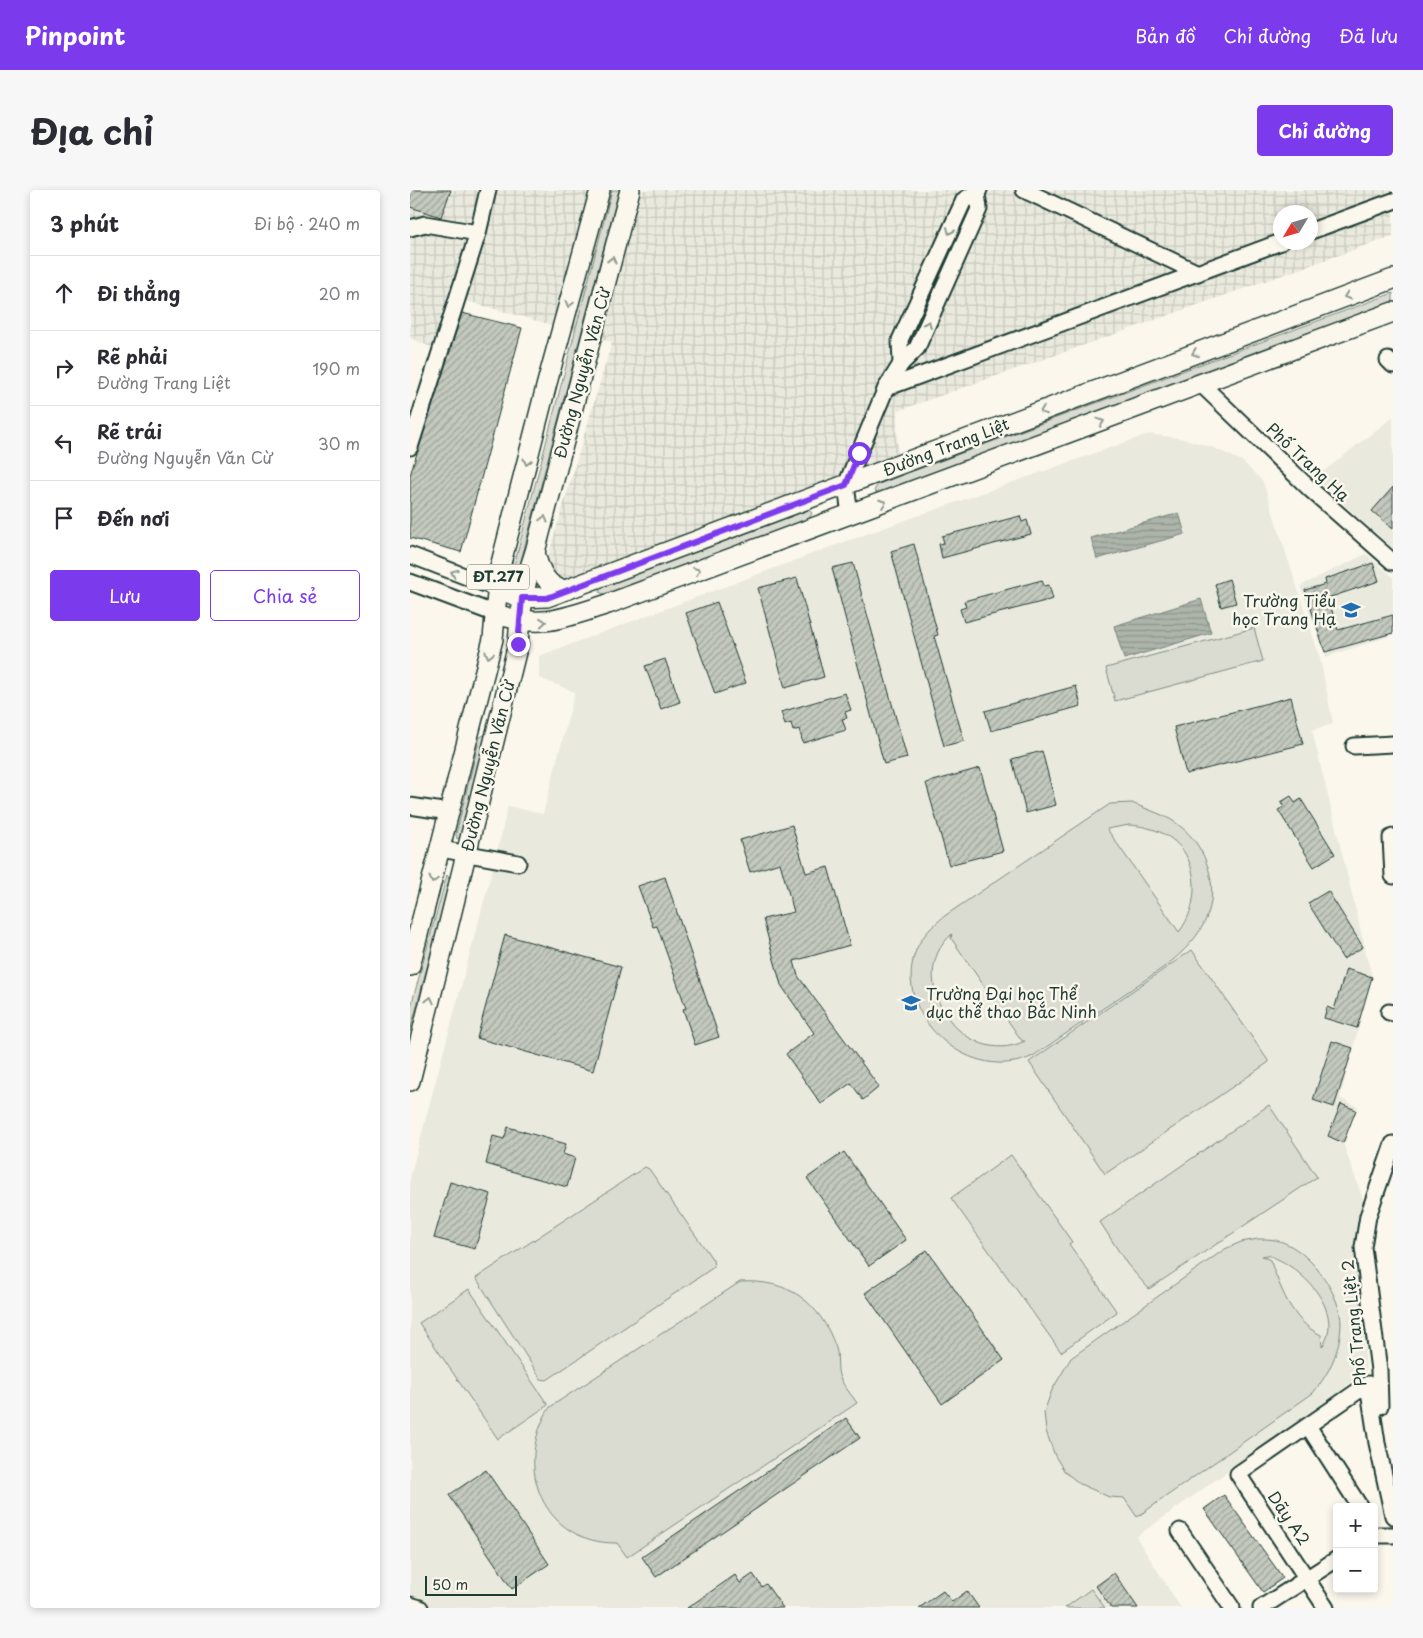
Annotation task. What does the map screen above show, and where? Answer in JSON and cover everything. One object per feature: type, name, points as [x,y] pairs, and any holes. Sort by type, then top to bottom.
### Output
[{"type":"main road","name":"Đường Nguyễn Văn Cừ","points":[[410,966],[491,648],[499,571],[547,383],[600,190]]},
{"type":"main road","name":"Đường Nguyễn Văn Cừ","points":[[410,1081],[413,1056],[518,644],[522,598],[630,190]]},
{"type":"main road","name":"Đường Trang Liệt","points":[[498,589],[522,598],[547,598],[1393,279]]},
{"type":"main road","name":"Đường Trang Liệt","points":[[496,614],[520,622],[550,622],[599,607],[1202,385],[1393,312]]},
{"type":"main road","points":[[535,552],[540,569],[551,584],[558,589],[569,589]]},
{"type":"street","points":[[410,447],[415,417],[478,233],[488,190]]},
{"type":"street","points":[[1024,190],[1198,272]]},
{"type":"street","points":[[850,515],[846,485],[886,388],[901,364],[917,348],[980,209],[978,191]]},
{"type":"street","points":[[1318,228],[1393,201]]},
{"type":"street","points":[[410,228],[425,224],[478,233]]},
{"type":"street","points":[[886,388],[1273,245]]},
{"type":"street","name":"Phố Trang Hạ","points":[[1202,385],[1310,490],[1393,562]]},
{"type":"street","points":[[410,555],[498,589]]},
{"type":"street","points":[[410,582],[496,614]]},
{"type":"street","points":[[1354,746],[1393,744]]},
{"type":"street","points":[[410,806],[449,812]]},
{"type":"street","points":[[1393,837],[1391,838],[1393,876]]},
{"type":"street","points":[[441,849],[465,855],[518,863]]},
{"type":"street","name":"Phố Trang Liệt 2","points":[[1393,1144],[1368,1216],[1363,1246],[1393,1501]]},
{"type":"street","points":[[1357,1503],[1308,1426],[1368,1384],[1378,1452],[1393,1516]]},
{"type":"street","name":"Dãy A2","points":[[1308,1426],[1238,1474],[1326,1608]]},
{"type":"street","points":[[1180,1531],[1232,1608]]},
{"type":"street","points":[[1261,1608],[1307,1577],[1333,1562]]},
{"type":"street","points":[[410,1605],[420,1608]]},
{"type":"shaded area","points":[[410,190],[1393,190],[1393,236],[897,411],[898,459],[565,581],[546,563],[612,342],[449,296],[433,348],[410,338]]},
{"type":"shaded area","points":[[612,190],[619,190],[516,579],[512,580],[511,577]]},
{"type":"shaded area","points":[[1393,293],[1393,301],[879,494],[874,491],[877,485],[897,477]]},
{"type":"shaded area","points":[[1393,417],[1393,549],[1315,478]]},
{"type":"shaded area","name":"Trường Đại học Thể dục thể thao Bắc Ninh","points":[[1149,434],[1185,439],[1214,448],[1242,461],[1263,482],[1320,658],[1333,724],[1312,730],[1372,977],[1340,1098],[1358,1107],[1343,1143],[1366,1208],[1358,1245],[1366,1372],[1136,1537],[1181,1608],[432,1608],[410,1601],[410,1177],[508,806],[543,814],[575,692],[539,678],[539,656],[844,542]]},
{"type":"shaded area","points":[[808,510],[812,513],[809,519],[604,594],[599,592],[603,586]]},
{"type":"shaded area","points":[[1179,513],[1185,534],[1097,559],[1091,538]]},
{"type":"shaded area","name":"Trường Tiểu học Trang Hạ","points":[[1366,554],[1393,577],[1393,635],[1326,657],[1300,586]]},
{"type":"shaded area","points":[[1201,599],[1211,633],[1124,659],[1114,626]]},
{"type":"shaded area","points":[[1254,628],[1263,661],[1115,701],[1106,668]]},
{"type":"shaded area","points":[[484,735],[485,739],[460,837],[457,839],[456,834],[480,737]]},
{"type":"shaded area","points":[[1132,803],[1163,816],[1180,826],[1197,845],[1204,856],[1208,868],[1212,894],[1210,907],[1203,926],[1190,944],[1167,965],[1033,1056],[1010,1063],[986,1062],[964,1054],[944,1041],[927,1023],[916,1003],[911,980],[914,956],[919,944],[931,928],[946,915],[1110,804]],"holes":[[[1129,825],[1141,826],[1163,834],[1182,849],[1188,860],[1194,884],[1193,897],[1191,910],[1179,932],[1107,829]],[[952,934],[951,938],[1022,1041],[1025,1041],[1002,1047],[980,1043],[961,1032],[946,1015],[936,995],[933,974],[938,952]]]},
{"type":"shaded area","points":[[447,875],[450,880],[410,1032],[410,1010]]},
{"type":"shaded area","points":[[1192,950],[1269,1062],[1105,1174],[1029,1062]]},
{"type":"shaded area","points":[[1269,1105],[1317,1177],[1149,1289],[1127,1264],[1100,1222]]},
{"type":"shaded area","points":[[1011,1155],[1072,1242],[1069,1244],[1117,1312],[1061,1352],[951,1198]]},
{"type":"shaded area","points":[[645,1167],[649,1169],[713,1260],[714,1267],[547,1380],[541,1379],[476,1278]]},
{"type":"shaded area","points":[[1258,1239],[1280,1241],[1297,1250],[1316,1267],[1331,1289],[1340,1313],[1339,1343],[1333,1361],[1313,1393],[1137,1517],[1124,1498],[1109,1497],[1080,1484],[1065,1472],[1055,1456],[1046,1431],[1044,1412],[1052,1390],[1071,1358],[1225,1249],[1241,1242]],"holes":[[[1267,1255],[1280,1260],[1305,1279],[1324,1304],[1328,1319],[1328,1333],[1322,1347],[1321,1335],[1302,1321],[1288,1303],[1270,1260],[1262,1256]]]},
{"type":"shaded area","points":[[740,1282],[758,1282],[788,1289],[812,1306],[829,1332],[836,1348],[840,1378],[857,1403],[627,1557],[617,1543],[591,1540],[570,1530],[553,1516],[542,1498],[535,1476],[534,1453],[539,1430],[550,1407]]},
{"type":"shaded area","points":[[469,1289],[548,1405],[498,1439],[419,1323]]},
{"type":"shaded area","points":[[1091,1589],[1105,1608],[1065,1608]]},
{"type":"building","points":[[410,190],[451,190],[441,217],[410,207]]},
{"type":"building","points":[[462,313],[522,328],[461,552],[410,538],[410,475]]},
{"type":"building","points":[[1393,487],[1393,529],[1372,511]]},
{"type":"building","points":[[1020,516],[1022,522],[1027,520],[1031,534],[942,558],[939,544],[944,543],[942,536]]},
{"type":"building","points":[[914,544],[938,635],[934,636],[964,741],[944,746],[891,551]]},
{"type":"building","points":[[853,563],[907,758],[884,764],[832,568]]},
{"type":"building","points":[[1373,563],[1379,581],[1328,598],[1338,630],[1393,615],[1393,633],[1325,652],[1305,590],[1326,584],[1325,579]]},
{"type":"building","points":[[797,578],[824,677],[785,688],[758,588]]},
{"type":"building","points":[[1229,579],[1236,603],[1221,607],[1215,584]]},
{"type":"building","points":[[1042,580],[1044,586],[1049,585],[1053,599],[964,622],[960,609],[966,607],[964,601]]},
{"type":"building","points":[[717,602],[746,683],[715,694],[686,613]]},
{"type":"building","points":[[665,659],[680,702],[661,709],[645,666]]},
{"type":"building","points":[[1076,686],[1081,706],[991,731],[985,711]]},
{"type":"building","points":[[845,693],[851,710],[845,712],[847,718],[842,719],[846,730],[803,743],[799,729],[793,731],[791,723],[785,725],[781,712]]},
{"type":"building","points":[[1291,697],[1303,744],[1186,774],[1174,727]]},
{"type":"building","points":[[1042,751],[1056,805],[1026,813],[1012,759]]},
{"type":"building","points":[[980,768],[1003,851],[949,865],[926,783]]},
{"type":"building","points":[[1291,796],[1295,803],[1301,799],[1335,854],[1314,867],[1278,810],[1284,807],[1281,802]]},
{"type":"building","points":[[792,825],[806,873],[828,867],[850,945],[794,961],[798,976],[879,1087],[863,1100],[851,1083],[821,1104],[786,1054],[814,1033],[781,985],[763,919],[794,912],[780,863],[750,872],[740,840]]},
{"type":"building","points":[[665,877],[719,1037],[695,1045],[683,1009],[686,1008],[657,926],[653,927],[638,886]]},
{"type":"building","points":[[1328,891],[1363,947],[1343,959],[1308,903]]},
{"type":"building","points":[[505,935],[621,967],[593,1071],[477,1038]]},
{"type":"building","points":[[1346,969],[1372,977],[1357,1028],[1324,1018],[1327,1007],[1334,1010]]},
{"type":"building","points":[[1332,1041],[1353,1048],[1334,1107],[1313,1100]]},
{"type":"building","points":[[1341,1104],[1356,1110],[1343,1143],[1328,1136]]},
{"type":"building","points":[[508,1127],[566,1144],[563,1154],[575,1158],[567,1187],[486,1164],[493,1136],[504,1139]]},
{"type":"building","points":[[844,1152],[906,1240],[869,1266],[807,1178]]},
{"type":"building","points":[[450,1182],[491,1194],[475,1249],[434,1238]]},
{"type":"building","points":[[927,1250],[1004,1360],[942,1404],[865,1293]]},
{"type":"building","points":[[846,1418],[860,1438],[656,1577],[642,1557]]},
{"type":"building","points":[[486,1470],[549,1564],[512,1589],[449,1495]]},
{"type":"building","points":[[1224,1495],[1283,1578],[1263,1592],[1204,1509]]},
{"type":"building","points":[[1114,1573],[1138,1608],[1111,1608],[1096,1586]]},
{"type":"building","points":[[753,1574],[762,1587],[766,1584],[783,1608],[687,1608],[735,1575],[740,1583]]},
{"type":"building","points":[[943,1591],[952,1602],[967,1591],[979,1608],[919,1608]]},
{"type":"place","name":"Trường Tiểu học Trang Hạ","points":[[1351,610]]},
{"type":"place","name":"Trường Đại học Thể dục thể thao Bắc Ninh","points":[[911,1003]]},
{"type":"route","points":[[518,644],[522,598],[547,598],[846,485],[859,453]]}]
